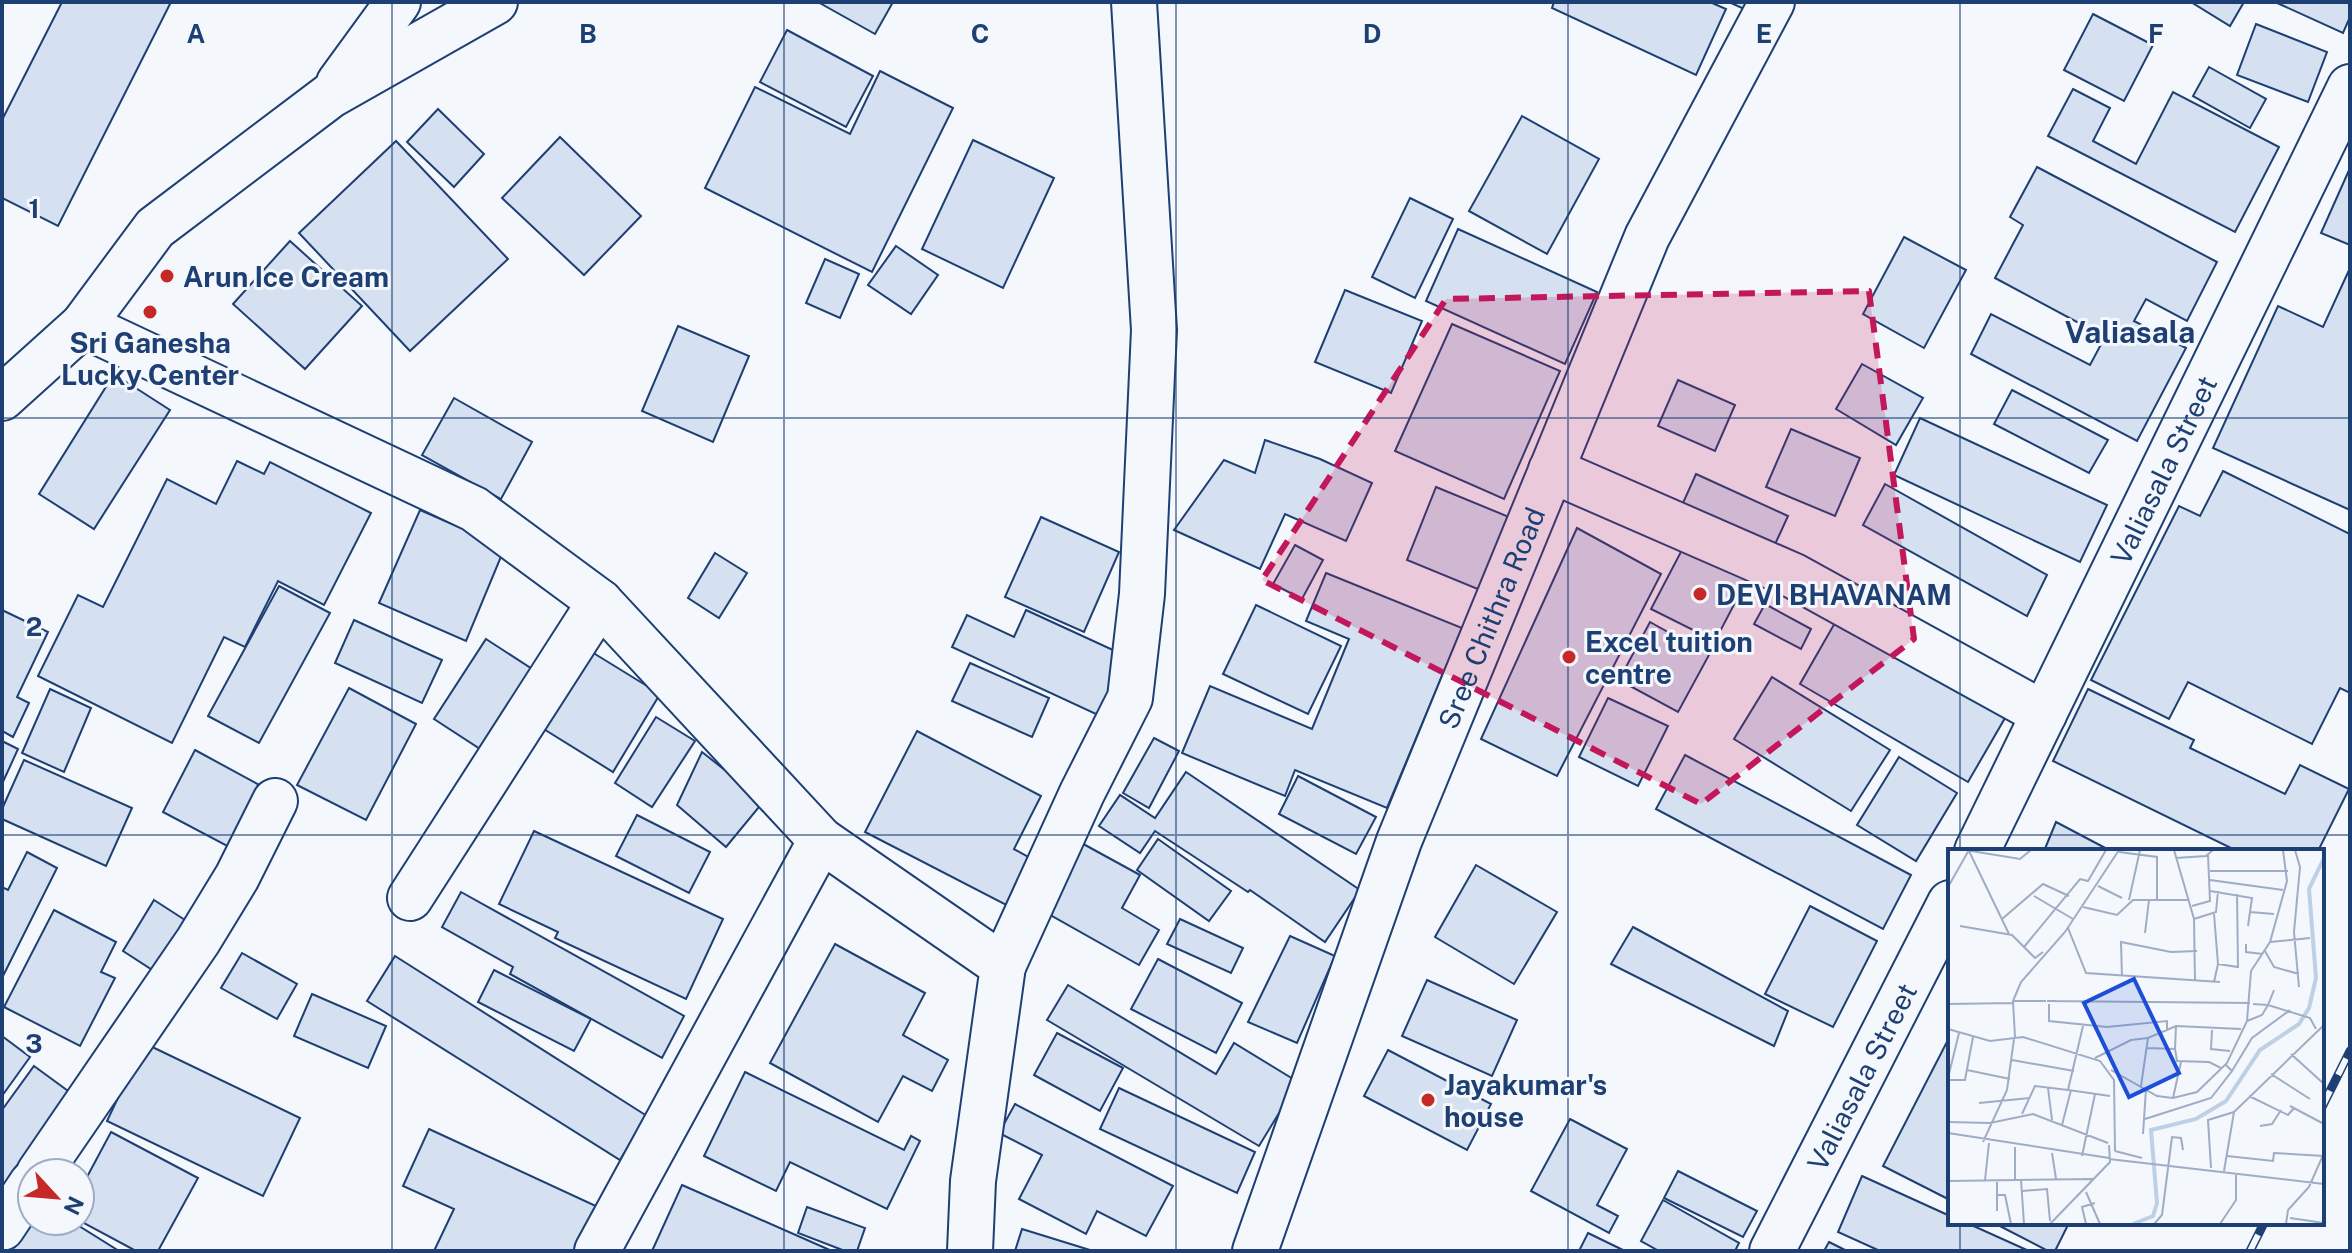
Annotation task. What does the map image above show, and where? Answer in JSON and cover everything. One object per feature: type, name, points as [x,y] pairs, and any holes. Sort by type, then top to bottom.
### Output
[{"type":"street","points":[[331,95],[398,2]]},
{"type":"street","points":[[2,398],[83,325],[155,228],[331,95],[495,2]]},
{"type":"street","points":[[970,1251],[973,1181],[1003,966],[1082,793],[1130,698],[1142,594],[1154,330],[1134,2]]},
{"type":"street","name":"Sree Chithra Road","points":[[1255,1251],[1399,841],[1647,237],[1772,2]]},
{"type":"street","name":"Valiasala Street","points":[[1978,849],[2350,87]]},
{"type":"street","points":[[83,325],[474,509],[600,602],[821,840],[1003,966]]},
{"type":"street","points":[[1551,470],[1794,576],[2044,714]]},
{"type":"street","points":[[410,898],[600,602]]},
{"type":"street","points":[[50,1157],[198,941],[237,877],[275,801]]},
{"type":"street","points":[[597,1251],[821,840]]},
{"type":"street","name":"Valiasala Street","points":[[1772,1251],[1948,907]]},
{"type":"street","points":[[2,1228],[16,1207]]},
{"type":"highlighted area","points":[[1869,291],[1914,639],[1701,804],[1262,580],[1446,299]]},
{"type":"building","points":[[62,2],[171,2],[58,226],[2,198],[2,120]]},
{"type":"building","points":[[818,2],[893,2],[875,34]]},
{"type":"building","points":[[1554,2],[1710,2],[1726,9],[1696,75],[1552,8]]},
{"type":"building","points":[[1729,2],[1747,2],[1744,9]]},
{"type":"building","points":[[2191,2],[2244,2],[2230,26]]},
{"type":"building","points":[[2275,2],[2350,2],[2350,17],[2343,33]]},
{"type":"building","points":[[2093,14],[2153,45],[2124,101],[2064,70]]},
{"type":"building","points":[[2256,24],[2327,52],[2308,102],[2237,75]]},
{"type":"building","points":[[787,30],[873,76],[846,127],[760,82]]},
{"type":"building","points":[[2209,67],[2266,99],[2250,128],[2193,96]]},
{"type":"building","points":[[880,71],[953,108],[872,272],[705,188],[755,87],[850,134]]},
{"type":"building","points":[[2073,89],[2110,108],[2093,141],[2136,164],[2173,92],[2279,147],[2235,232],[2048,136]]},
{"type":"building","points":[[438,109],[484,154],[454,187],[407,142]]},
{"type":"building","points":[[1522,116],[1599,159],[1547,254],[1469,211]]},
{"type":"building","points":[[560,137],[641,216],[584,275],[502,198]]},
{"type":"building","points":[[973,140],[1054,178],[1003,288],[922,249]]},
{"type":"building","points":[[396,141],[508,259],[410,351],[299,233]]},
{"type":"building","points":[[2037,167],[2217,262],[2187,321],[2146,299],[2134,321],[2186,348],[2137,441],[1971,354],[1991,314],[2090,365],[2105,337],[1995,278],[2023,225],[2010,217]]},
{"type":"building","points":[[2350,168],[2350,245],[2321,233]]},
{"type":"building","points":[[1410,198],[1453,219],[1415,298],[1372,277]]},
{"type":"building","points":[[1458,229],[1597,292],[1565,364],[1426,301]]},
{"type":"building","points":[[1904,237],[1966,270],[1924,348],[1863,314]]},
{"type":"building","points":[[290,241],[362,306],[305,369],[233,304]]},
{"type":"building","points":[[896,246],[938,275],[911,314],[868,285]]},
{"type":"building","points":[[825,259],[859,274],[840,318],[806,303]]},
{"type":"building","points":[[2350,268],[2350,510],[2213,448],[2278,306],[2323,327]]},
{"type":"building","points":[[1345,290],[1422,321],[1391,393],[1315,362]]},
{"type":"building","points":[[1452,324],[1560,371],[1504,499],[1395,451]]},
{"type":"building","points":[[678,326],[749,356],[713,442],[642,411]]},
{"type":"building","points":[[1862,364],[1923,398],[1896,445],[1836,409]]},
{"type":"building","points":[[114,374],[170,410],[94,529],[39,494]]},
{"type":"building","points":[[1678,380],[1735,405],[1715,451],[1658,426]]},
{"type":"building","points":[[2012,390],[2108,440],[2089,473],[1994,424]]},
{"type":"building","points":[[454,398],[532,442],[501,499],[422,455]]},
{"type":"building","points":[[1920,418],[2107,505],[2080,562],[1894,475]]},
{"type":"building","points":[[1791,429],[1860,458],[1835,516],[1766,487]]},
{"type":"building","points":[[1265,440],[1320,459],[1372,483],[1346,541],[1285,514],[1260,569],[1174,530],[1224,460],[1255,473]]},
{"type":"building","points":[[237,461],[264,474],[270,462],[371,513],[324,605],[278,581],[245,647],[224,637],[172,743],[38,676],[78,595],[103,607],[167,479],[216,504]]},
{"type":"building","points":[[2223,471],[2350,534],[2350,693],[2340,688],[2312,744],[2188,682],[2169,719],[2091,680],[2179,506],[2200,516]]},
{"type":"building","points":[[1696,474],[1788,516],[1766,564],[1674,523]]},
{"type":"building","points":[[1885,484],[2047,575],[2027,616],[1863,525]]},
{"type":"building","points":[[1436,487],[1509,517],[1480,590],[1407,560]]},
{"type":"building","points":[[420,510],[505,547],[466,641],[379,603]]},
{"type":"building","points":[[1041,517],[1119,552],[1084,632],[1005,597]]},
{"type":"building","name":"Excel tuition centre","points":[[1577,528],[1661,574],[1557,776],[1481,739]]},
{"type":"building","points":[[1295,545],[1323,560],[1302,599],[1273,584]]},
{"type":"building","name":"DEVI BHAVANAM","points":[[1684,546],[1748,578],[1715,641],[1651,609]]},
{"type":"building","points":[[715,553],[747,573],[719,618],[688,598]]},
{"type":"building","points":[[1326,573],[1462,628],[1387,808],[1295,770],[1285,796],[1182,753],[1210,686],[1312,729],[1349,639],[1306,621]]},
{"type":"building","points":[[279,586],[330,613],[259,743],[208,716]]},
{"type":"building","points":[[1765,604],[1811,629],[1801,649],[1754,624]]},
{"type":"building","points":[[1256,605],[1341,646],[1308,714],[1223,674]]},
{"type":"building","points":[[2,610],[48,632],[17,697],[29,703],[13,737],[2,731]]},
{"type":"building","points":[[1026,610],[1126,656],[1098,715],[952,647],[967,615],[1014,637]]},
{"type":"building","points":[[354,620],[442,660],[422,703],[335,663]]},
{"type":"building","points":[[1836,621],[2005,718],[1968,782],[1800,684]]},
{"type":"building","points":[[1650,622],[1709,655],[1678,712],[1619,680]]},
{"type":"building","points":[[486,639],[543,676],[491,756],[434,719]]},
{"type":"building","points":[[582,646],[660,694],[613,772],[534,723]]},
{"type":"building","points":[[970,663],[1049,698],[1032,737],[952,701]]},
{"type":"building","points":[[1772,677],[1890,750],[1851,811],[1734,739]]},
{"type":"building","points":[[349,688],[416,724],[366,820],[297,785]]},
{"type":"building","points":[[50,689],[91,708],[64,772],[22,753]]},
{"type":"building","points":[[2088,689],[2194,740],[2190,748],[2285,794],[2300,765],[2349,789],[2319,849],[2233,849],[2053,761]]},
{"type":"building","points":[[1608,698],[1668,726],[1638,786],[1579,757]]},
{"type":"building","points":[[656,717],[695,741],[652,807],[615,783]]},
{"type":"building","points":[[917,731],[1041,796],[1014,849],[1039,863],[1014,909],[865,832]]},
{"type":"building","points":[[1154,738],[1179,751],[1149,808],[1123,793]]},
{"type":"building","points":[[2,741],[18,749],[2,784]]},
{"type":"building","points":[[195,750],[263,787],[231,848],[163,812]]},
{"type":"building","points":[[702,752],[764,801],[726,847],[677,805]]},
{"type":"building","points":[[1685,755],[1911,875],[1883,929],[1656,809]]},
{"type":"building","points":[[1899,757],[1957,793],[1916,861],[1857,825]]},
{"type":"building","points":[[24,760],[132,808],[106,866],[2,819],[2,809]]},
{"type":"building","points":[[1186,772],[1360,890],[1325,942],[1250,890],[1248,892],[1155,831],[1140,853],[1099,826],[1120,795],[1155,818]]},
{"type":"building","points":[[1298,776],[1376,817],[1356,854],[1279,814]]},
{"type":"building","points":[[637,815],[710,852],[689,893],[616,856]]},
{"type":"building","points":[[2056,822],[2107,849],[2045,849]]},
{"type":"building","points":[[534,831],[723,919],[686,999],[555,938],[558,932],[499,904]]},
{"type":"building","points":[[1158,839],[1231,891],[1209,921],[1137,870]]},
{"type":"building","points":[[1076,840],[1140,875],[1122,908],[1159,930],[1139,965],[1038,908]]},
{"type":"building","points":[[27,852],[57,868],[2,978],[2,887],[8,890]]},
{"type":"building","points":[[1476,865],[1557,912],[1514,984],[1435,937]]},
{"type":"building","points":[[461,892],[684,1016],[662,1058],[510,974],[513,967],[442,927]]},
{"type":"building","points":[[154,900],[185,920],[154,971],[123,951]]},
{"type":"building","points":[[1810,906],[1877,941],[1833,1027],[1765,994]]},
{"type":"building","points":[[54,910],[116,942],[101,972],[115,978],[80,1046],[4,1007]]},
{"type":"building","points":[[1180,919],[1243,948],[1231,973],[1167,944]]},
{"type":"building","points":[[1633,927],[1788,1011],[1774,1046],[1611,964]]},
{"type":"building","points":[[1290,936],[1335,956],[1297,1043],[1248,1022]]},
{"type":"building","points":[[835,944],[925,993],[903,1035],[948,1060],[932,1091],[903,1076],[878,1122],[770,1063]]},
{"type":"building","points":[[242,953],[297,984],[277,1019],[221,988]]},
{"type":"building","points":[[395,956],[647,1116],[620,1160],[367,1001]]},
{"type":"building","points":[[1158,959],[1242,1003],[1216,1053],[1131,1009]]},
{"type":"building","points":[[494,970],[591,1019],[574,1051],[478,1002]]},
{"type":"building","points":[[1427,980],[1517,1020],[1492,1076],[1402,1036]]},
{"type":"building","points":[[1068,985],[1216,1074],[1234,1043],[1298,1082],[1259,1146],[1047,1020]]},
{"type":"building","points":[[312,994],[386,1026],[368,1068],[294,1036]]},
{"type":"building","points":[[1057,1033],[1123,1068],[1100,1111],[1034,1075]]},
{"type":"building","points":[[2,1036],[30,1057],[2,1096]]},
{"type":"building","points":[[1948,1040],[1948,1199],[1883,1166]]},
{"type":"building","points":[[144,1043],[300,1118],[263,1196],[107,1121]]},
{"type":"building","name":"Jayakumar's house","points":[[1388,1050],[1491,1104],[1467,1150],[1364,1096]]},
{"type":"building","points":[[34,1066],[79,1099],[37,1157],[16,1157],[16,1186],[2,1205],[2,1110]]},
{"type":"building","points":[[745,1072],[904,1150],[911,1136],[920,1141],[887,1209],[790,1162],[776,1191],[704,1156]]},
{"type":"building","points":[[1119,1088],[1255,1152],[1237,1193],[1100,1129]]},
{"type":"building","points":[[1015,1104],[1173,1186],[1146,1236],[1097,1211],[1086,1234],[1019,1199],[1042,1155],[999,1133]]},
{"type":"building","points":[[1570,1119],[1627,1149],[1597,1205],[1618,1216],[1609,1233],[1531,1191]]},
{"type":"building","points":[[429,1129],[598,1207],[577,1251],[434,1251],[454,1209],[403,1186]]},
{"type":"building","points":[[111,1132],[198,1178],[158,1251],[136,1251],[96,1230],[96,1160]]},
{"type":"building","points":[[1678,1171],[1757,1211],[1743,1237],[1664,1198]]},
{"type":"building","points":[[1862,1176],[1948,1215],[1948,1225],[1971,1225],[2029,1251],[1880,1251],[1838,1232]]},
{"type":"building","points":[[682,1185],[832,1251],[652,1251]]},
{"type":"building","points":[[1663,1200],[1739,1243],[1735,1251],[1659,1251],[1641,1241]]},
{"type":"building","points":[[807,1207],[865,1228],[857,1251],[845,1251],[798,1233]]},
{"type":"building","points":[[1998,1225],[2068,1225],[2055,1251],[2048,1251]]},
{"type":"building","points":[[1022,1229],[1090,1250],[1090,1251],[1015,1251]]},
{"type":"building","points":[[1588,1233],[1625,1251],[1579,1251]]},
{"type":"building","points":[[17,1237],[96,1237],[119,1251],[9,1251]]},
{"type":"building","points":[[1829,1242],[1847,1251],[1824,1251]]},
{"type":"railway","points":[[2324,1103],[2350,1051]]},
{"type":"railway","points":[[2250,1251],[2263,1225]]},
{"type":"place","name":"Arun Ice Cream","points":[[167,276]]},
{"type":"place","name":"Sri Ganesha Lucky Center","points":[[150,312]]},
{"type":"place","name":"DEVI BHAVANAM","points":[[1700,594]]},
{"type":"place","name":"Excel tuition centre","points":[[1569,657]]},
{"type":"place","name":"Jayakumar's house","points":[[1428,1100]]},
{"type":"district","name":"Valiasala","points":[[2130,332]]}]
